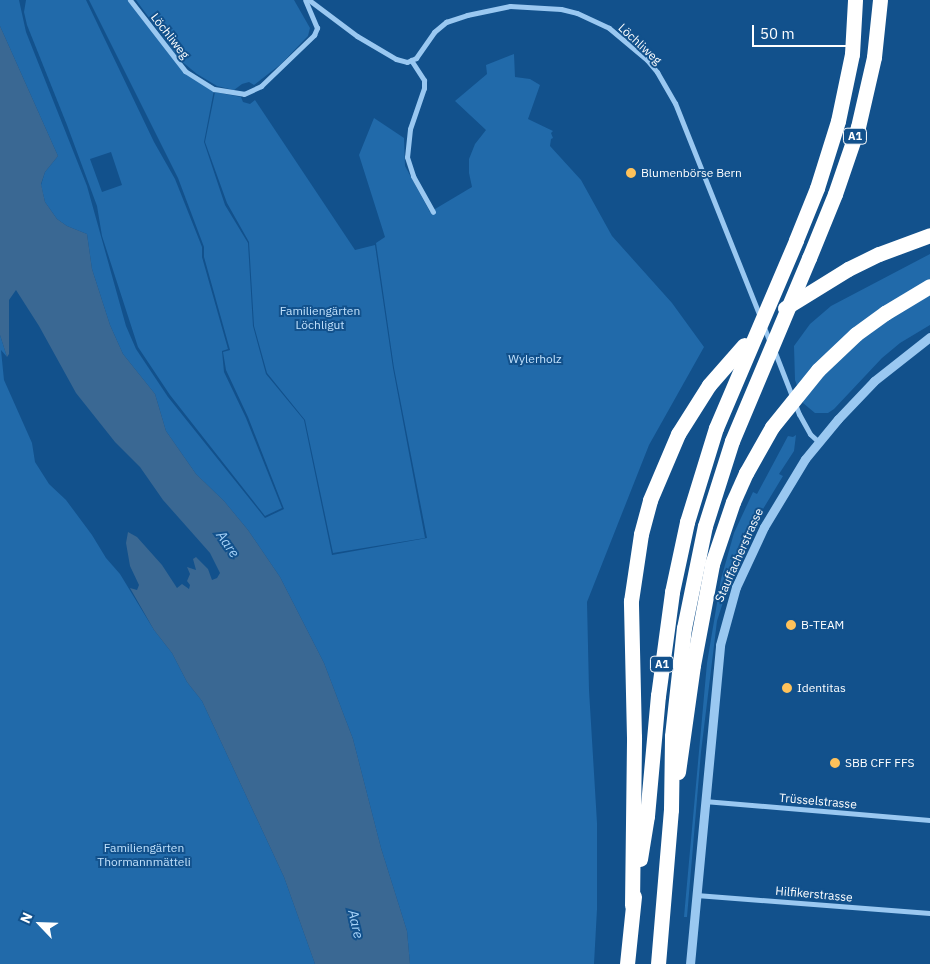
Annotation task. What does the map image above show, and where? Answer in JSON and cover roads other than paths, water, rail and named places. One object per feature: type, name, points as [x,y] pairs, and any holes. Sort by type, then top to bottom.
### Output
[{"type":"highway","name":"A1","points":[[627,964],[632,905],[647,816],[658,696],[672,592],[687,522],[716,428],[820,179],[838,121],[852,54],[855,4]]},
{"type":"highway","name":"A1","points":[[658,964],[672,810],[672,736],[684,628],[706,526],[732,441],[838,186],[858,127],[874,57],[880,5]]},
{"type":"highway","points":[[632,905],[634,737],[631,601],[641,534],[650,500],[678,434],[709,385],[744,345],[782,310],[848,269],[879,254],[930,235]]},
{"type":"highway","points":[[672,810],[685,738],[696,647],[712,564],[733,502],[750,465],[772,427],[818,370],[863,329],[930,286]]},
{"type":"street","name":"Löchliweg","points":[[130,0],[185,71],[214,89],[244,94],[261,86],[314,36],[317,28],[307,0]]},
{"type":"street","name":"Löchliweg","points":[[307,0],[340,25],[383,52],[402,61],[411,60],[420,53],[434,32],[446,22],[467,15],[510,6],[548,7],[577,13],[609,28],[633,47],[657,72],[675,102],[799,414],[810,434],[819,442]]},
{"type":"street","points":[[411,60],[424,80],[424,88],[410,129],[407,157],[413,176],[433,212]]},
{"type":"street","name":"Stauffacherstrasse","points":[[690,964],[719,653],[729,607],[747,564],[778,502],[819,442],[874,381],[930,337]]},
{"type":"street","name":"Trüsselstrasse","points":[[704,801],[930,820]]},
{"type":"street","name":"Hilfikerstrasse","points":[[696,895],[930,913]]},
{"type":"water","name":"Aare","points":[[0,26],[58,156],[45,172],[41,184],[45,202],[57,219],[67,226],[87,234],[92,269],[110,325],[123,354],[155,394],[166,431],[196,474],[224,501],[248,530],[280,577],[324,663],[353,739],[381,848],[407,931],[410,964],[315,964],[284,877],[202,701],[187,682],[172,653],[154,630],[130,588],[137,590],[139,585],[130,566],[126,543],[128,532],[137,537],[162,565],[177,588],[182,584],[189,589],[190,585],[187,581],[190,574],[187,567],[196,570],[193,559],[196,557],[208,569],[212,580],[217,578],[220,573],[210,553],[163,500],[140,467],[115,442],[76,393],[39,326],[16,290],[9,300],[9,354],[7,357],[0,335]]},
{"type":"place","name":"Blumenbörse Bern","points":[[631,173]]},
{"type":"place","name":"B-TEAM","points":[[791,625]]},
{"type":"place","name":"Identitas","points":[[787,688]]},
{"type":"place","name":"SBB CFF FFS","points":[[835,763]]},
{"type":"park label","name":"Familiengärten Löchligut","points":[[320,318]]},
{"type":"park label","name":"Wylerholz","points":[[535,359]]},
{"type":"park label","name":"Familiengärten Thormannmätteli","points":[[144,855]]}]
